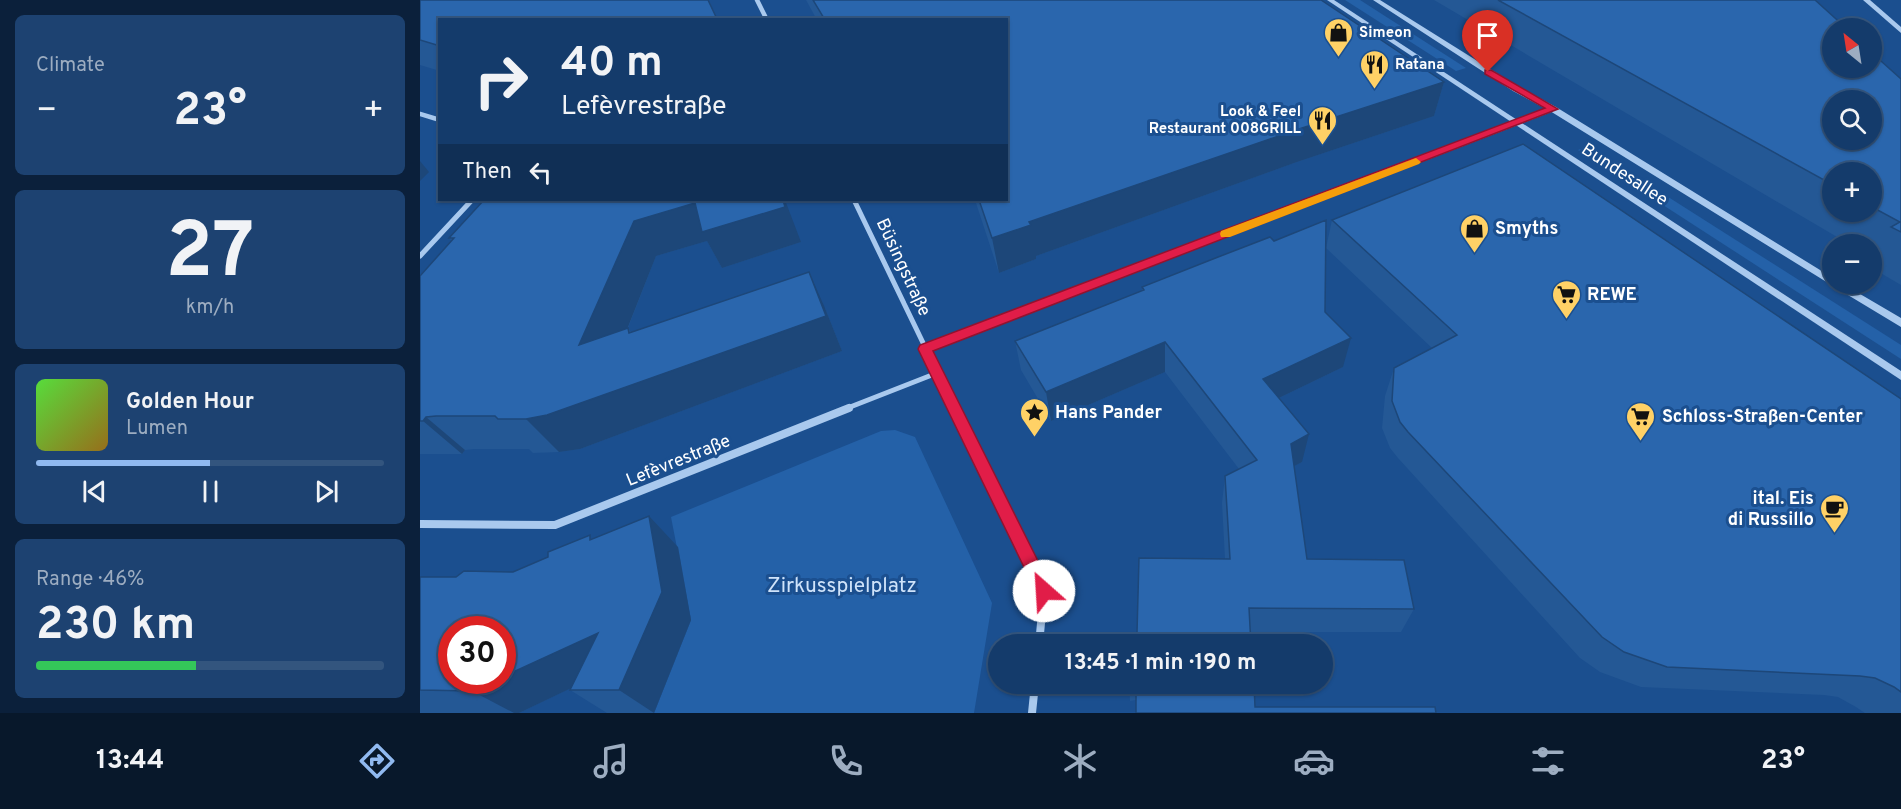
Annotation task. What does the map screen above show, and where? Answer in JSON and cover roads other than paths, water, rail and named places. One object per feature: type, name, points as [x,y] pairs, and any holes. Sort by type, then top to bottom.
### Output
[{"type":"street","points":[[757,0],[766,18]]},
{"type":"street","name":"Bundesallee","points":[[1330,0],[1901,376]]},
{"type":"street","name":"Bundesallee","points":[[1376,0],[1516,89],[1553,109],[1822,275]]},
{"type":"street","points":[[1866,0],[1901,31]]},
{"type":"street","points":[[925,349],[1553,109]]},
{"type":"street","points":[[420,114],[438,119]]},
{"type":"street","points":[[420,256],[471,201]]},
{"type":"street","name":"Büsingstraße","points":[[854,201],[1044,591],[1040,634]]},
{"type":"street","name":"Bundesallee","points":[[1853,294],[1901,323]]},
{"type":"street","name":"Lefèvrestraße","points":[[420,524],[555,525],[937,373]]},
{"type":"street","points":[[1032,713],[1034,694]]},
{"type":"place","name":"Simeon","points":[[1338,58]]},
{"type":"place","name":"Ratana","points":[[1374,90]]},
{"type":"place","name":"Look & Feel Restaurant 008GRILL","points":[[1322,146]]},
{"type":"place","name":"Smyths","points":[[1474,254]]},
{"type":"place","name":"REWE","points":[[1566,320]]},
{"type":"place","name":"Hans Pander","points":[[1034,438]]},
{"type":"place","name":"Schloss-Straßen-Center","points":[[1641,442]]},
{"type":"place","name":"ital. Eis di Russillo","points":[[1835,534]]},
{"type":"park label","name":"Zirkusspielplatz","points":[[842,585]]}]
